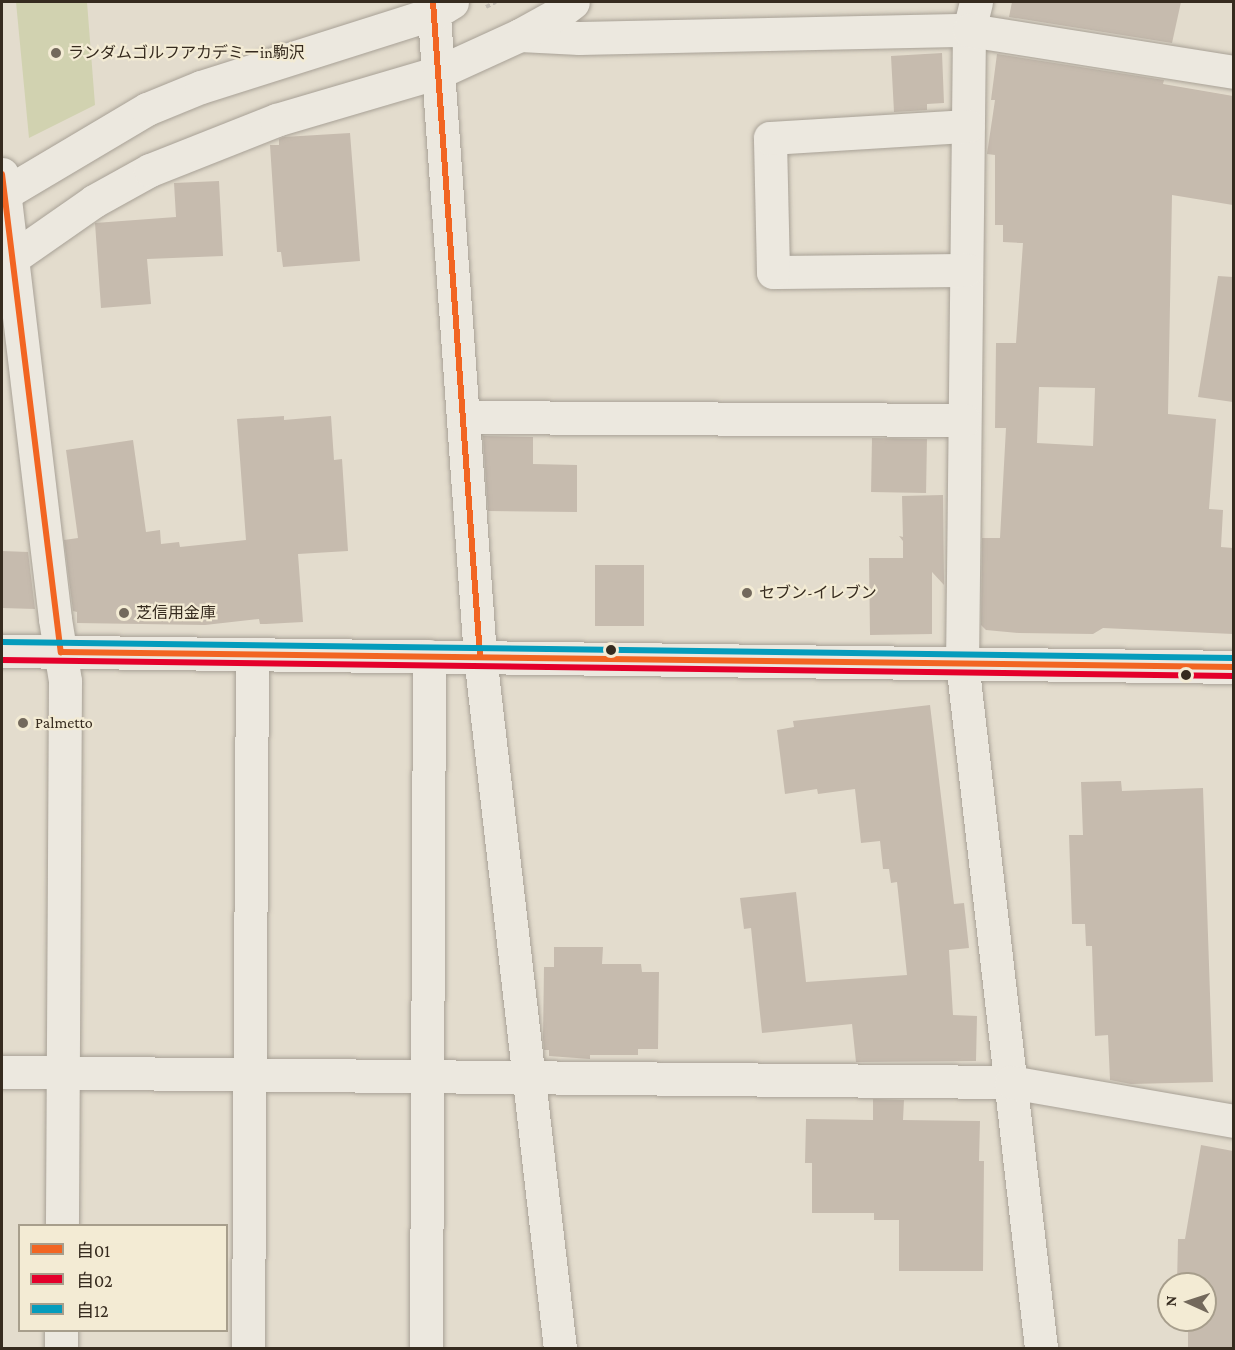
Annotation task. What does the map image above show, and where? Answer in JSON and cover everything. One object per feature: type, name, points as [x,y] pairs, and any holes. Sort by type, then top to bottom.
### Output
[{"type":"street","points":[[6,264],[94,201],[150,170],[276,120],[439,72],[520,35],[556,15],[573,2]]},
{"type":"street","points":[[62,1224],[65,681],[6,264],[2,187],[147,109],[201,87],[440,5],[439,72],[480,656],[560,1348]]},
{"type":"street","points":[[520,35],[579,38],[973,16],[1233,72]]},
{"type":"street","points":[[973,16],[968,126],[962,662],[1041,1348]]},
{"type":"street","points":[[966,270],[773,272],[770,138],[968,126]]},
{"type":"street","points":[[462,417],[964,420]]},
{"type":"street","points":[[2,651],[1233,667]]},
{"type":"street","points":[[248,1348],[252,654]]},
{"type":"street","points":[[426,1348],[429,656]]},
{"type":"street","points":[[2,1072],[1011,1083],[1233,1120]]},
{"type":"street","points":[[61,1332],[61,1348]]},
{"type":"green space","name":"ランダムゴルフアカデミーin駒沢","points":[[16,2],[87,2],[95,105],[29,138]]},
{"type":"building","points":[[1012,2],[1181,2],[1172,43],[1009,17]]},
{"type":"building","points":[[942,53],[944,103],[927,104],[927,110],[894,112],[891,56]]},
{"type":"building","points":[[997,54],[1164,80],[1163,84],[1233,96],[1233,205],[1172,195],[1168,414],[1216,419],[1209,509],[1223,510],[1221,547],[1233,548],[1233,634],[1103,628],[1093,634],[1019,633],[986,630],[981,625],[982,538],[1000,538],[1006,428],[995,428],[996,343],[1016,343],[1023,243],[1003,242],[1003,225],[995,225],[995,155],[987,154],[995,100],[991,100]],"holes":[[[1039,387],[1095,388],[1093,446],[1037,443]]]},
{"type":"building","points":[[350,133],[360,261],[283,267],[281,252],[277,252],[270,145],[279,145],[279,139],[284,137]]},
{"type":"building","points":[[219,181],[223,256],[147,259],[151,304],[101,308],[95,223],[176,217],[174,183]]},
{"type":"building","points":[[1218,276],[1233,277],[1233,402],[1198,397]]},
{"type":"building","points":[[284,416],[284,420],[331,416],[334,460],[342,459],[348,551],[298,554],[303,622],[260,624],[259,619],[205,625],[77,623],[77,612],[73,611],[64,540],[78,538],[66,450],[133,440],[146,532],[160,530],[161,544],[179,542],[180,547],[246,540],[237,419]]},
{"type":"building","points":[[483,436],[533,437],[533,464],[577,465],[577,512],[488,511]]},
{"type":"building","points":[[872,438],[927,439],[926,493],[871,492]]},
{"type":"building","points":[[943,495],[944,585],[932,572],[932,634],[870,635],[869,558],[903,558],[903,541],[899,536],[903,537],[902,496]]},
{"type":"building","points":[[2,551],[28,552],[35,609],[2,608]]},
{"type":"building","points":[[595,565],[644,565],[644,626],[595,626]]},
{"type":"building","points":[[930,705],[954,904],[964,903],[969,948],[949,950],[953,1015],[977,1016],[976,1061],[856,1062],[852,1024],[762,1033],[751,928],[744,929],[740,898],[796,892],[806,982],[907,975],[897,882],[891,883],[889,869],[883,869],[880,841],[861,843],[855,789],[818,794],[817,789],[785,794],[777,730],[794,727],[793,721]]},
{"type":"building","points":[[1121,781],[1122,791],[1203,788],[1213,1082],[1131,1084],[1110,1080],[1108,1035],[1095,1036],[1092,946],[1086,946],[1085,924],[1072,924],[1069,835],[1083,835],[1081,782]]},
{"type":"building","points":[[554,947],[603,947],[602,964],[641,964],[642,972],[659,972],[658,1049],[638,1049],[638,1055],[590,1055],[590,1059],[549,1056],[549,1050],[544,1050],[543,1038],[544,967],[554,967]]},
{"type":"building","points":[[873,1099],[904,1100],[903,1120],[980,1121],[979,1161],[984,1161],[983,1271],[899,1271],[899,1220],[874,1220],[874,1213],[812,1213],[812,1163],[805,1163],[806,1119],[873,1120]]},
{"type":"building","points":[[1201,1145],[1233,1151],[1232,1347],[1188,1347],[1188,1332],[1217,1332],[1217,1272],[1177,1272],[1178,1239],[1185,1239]]},
{"type":"transit line","name":"自01","points":[[433,2],[480,656]]},
{"type":"transit line","name":"自01","points":[[2,174],[61,652]]},
{"type":"transit line","name":"自12","points":[[2,642],[1234,658]]},
{"type":"transit line","name":"自01","points":[[61,652],[1234,667]]},
{"type":"transit line","name":"自02","points":[[2,660],[1234,676]]},
{"type":"place","name":"ランダムゴルフアカデミーin駒沢","points":[[56,53]]},
{"type":"place","name":"セブン-イレブン","points":[[747,593]]},
{"type":"place","name":"芝信用金庫","points":[[124,613]]},
{"type":"place","name":"Palmetto","points":[[23,723]]}]
